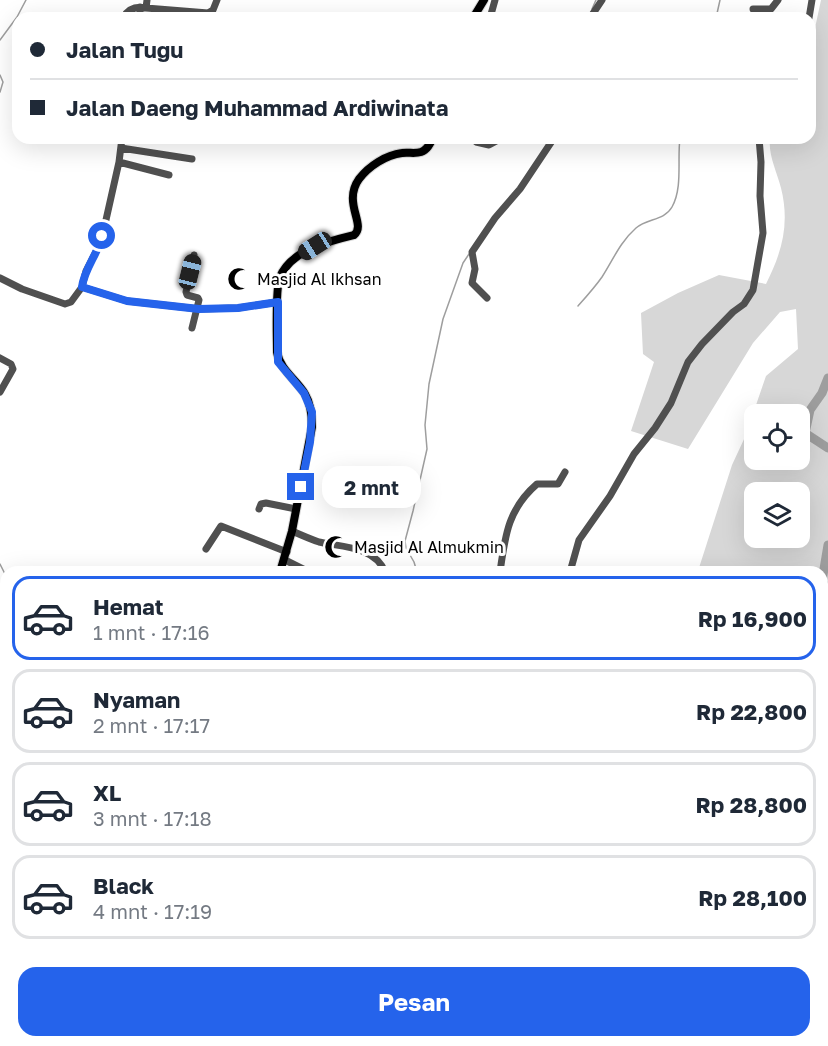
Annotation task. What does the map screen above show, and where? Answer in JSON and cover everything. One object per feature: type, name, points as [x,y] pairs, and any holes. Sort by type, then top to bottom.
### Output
[{"type":"main road","points":[[282,566],[292,531],[310,442],[312,412],[304,393],[278,362],[280,277],[296,258],[315,246],[358,232],[360,226],[353,209],[352,197],[358,180],[371,166],[400,153],[421,152],[430,144]]},
{"type":"street","points":[[593,12],[602,0]]},
{"type":"street","points":[[753,9],[771,9],[778,0]]},
{"type":"street","points":[[126,12],[144,5],[200,12]]},
{"type":"street","points":[[0,278],[21,289],[65,304],[71,302],[82,287],[86,272],[101,242],[121,144]]},
{"type":"street","points":[[487,298],[471,283],[475,269],[472,252],[495,218],[520,189],[550,144]]},
{"type":"street","points":[[572,566],[579,540],[610,496],[634,454],[655,428],[670,403],[688,362],[702,344],[744,304],[753,290],[763,233],[760,144]]},
{"type":"street","points":[[121,148],[192,159]]},
{"type":"street","points":[[119,162],[169,175]]},
{"type":"street","points":[[192,328],[199,309],[198,298],[187,295],[186,292],[194,255]]},
{"type":"street","points":[[82,287],[127,301],[199,309],[238,308],[278,302]]},
{"type":"street","points":[[0,358],[11,364],[14,369],[0,392]]},
{"type":"street","points":[[501,566],[505,533],[514,513],[537,484],[558,484],[565,472]]},
{"type":"street","points":[[259,509],[261,504],[266,503],[296,509]]},
{"type":"street","points":[[206,549],[221,526],[286,556],[300,566]]},
{"type":"street","points":[[292,531],[319,542],[350,547],[372,556],[382,566]]},
{"type":"shaded area","points":[[821,0],[828,0],[828,566],[700,566],[732,465],[744,439],[744,470],[810,470],[810,404],[756,404],[766,376],[798,349],[796,309],[780,312],[753,343],[688,449],[631,431],[654,362],[643,354],[641,313],[719,275],[766,284],[783,238],[785,214],[781,188],[770,144],[816,144],[816,23]]},
{"type":"waterway","points":[[20,12],[26,0]]},
{"type":"waterway","points":[[592,9],[596,0]]},
{"type":"waterway","points":[[717,12],[720,0]]},
{"type":"waterway","points":[[0,40],[12,24]]},
{"type":"waterway","points":[[0,75],[3,82],[0,92]]},
{"type":"waterway","points":[[578,306],[602,277],[630,233],[640,225],[669,212],[679,182],[679,144]]},
{"type":"waterway","points":[[415,566],[405,541],[427,449],[425,425],[429,384],[443,319],[463,263],[469,254]]},
{"type":"waterway","points":[[828,378],[822,393],[810,410],[805,433],[828,448]]},
{"type":"waterway","points":[[824,566],[828,545]]},
{"type":"place","name":"Masjid Al Ikhsan","points":[[239,279]]},
{"type":"place","name":"Masjid Al Almukmin","points":[[336,547]]},
{"type":"route","points":[[102,236],[82,287],[127,301],[199,309],[238,308],[278,302],[278,362],[304,393],[312,412],[310,442],[301,487]]}]
